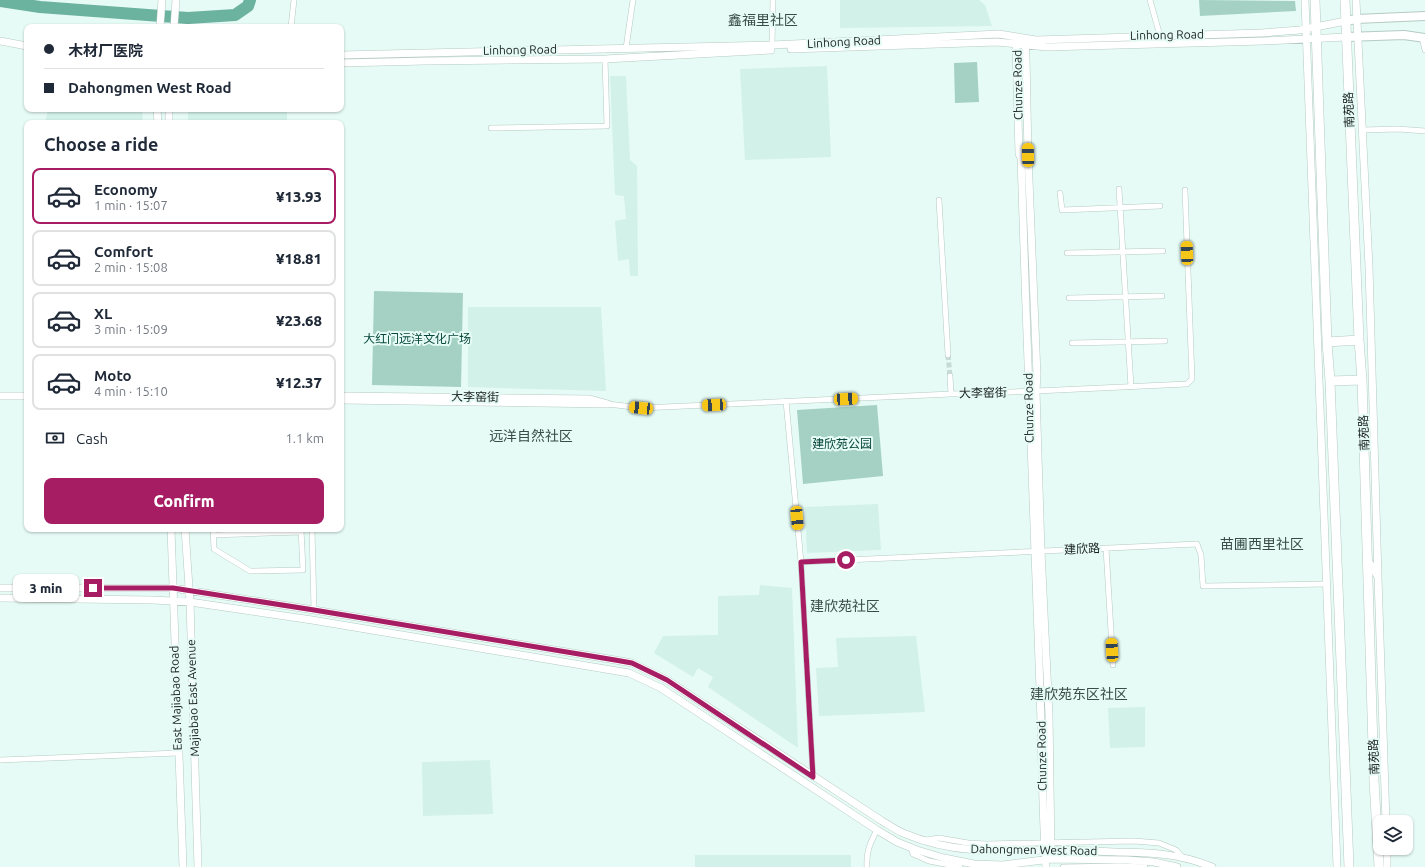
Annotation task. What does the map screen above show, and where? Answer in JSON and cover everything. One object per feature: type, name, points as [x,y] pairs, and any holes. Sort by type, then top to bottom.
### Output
[{"type":"highway","points":[[1315,0],[1327,342],[1330,382],[1349,867]]},
{"type":"highway","name":"南苑路","points":[[1345,0],[1359,340],[1362,380],[1378,867]]},
{"type":"highway","points":[[1327,342],[1359,340]]},
{"type":"highway","points":[[1330,382],[1362,380]]},
{"type":"main road","points":[[160,24],[162,0]]},
{"type":"main road","points":[[174,24],[176,0]]},
{"type":"main road","points":[[1305,0],[1337,867]]},
{"type":"main road","points":[[1356,0],[1372,349],[1386,815]]},
{"type":"main road","points":[[1346,21],[1356,19],[1425,16]]},
{"type":"main road","name":"Linhong Road","points":[[344,55],[772,45],[999,34],[1036,40],[1261,33],[1300,30],[1346,21]]},
{"type":"main road","points":[[1346,37],[1404,35],[1424,38]]},
{"type":"main road","name":"Linhong Road","points":[[344,63],[605,59],[780,49],[997,42],[1047,47],[1346,37]]},
{"type":"main road","name":"Chunze Road","points":[[1037,551],[1037,375],[1028,155],[1026,46],[1022,38],[1016,45],[1019,154],[1021,158],[1028,392],[1037,551],[1048,715],[1048,863]]},
{"type":"main road","points":[[0,41],[24,45]]},
{"type":"main road","points":[[0,396],[24,396]]},
{"type":"main road","name":"大李窑街","points":[[344,396],[590,399],[608,404]]},
{"type":"main road","name":"大李窑街","points":[[344,400],[608,404]]},
{"type":"main road","name":"East Majiabao Road","points":[[170,532],[183,867]]},
{"type":"main road","name":"Majiabao East Avenue","points":[[185,532],[190,602],[198,867]]},
{"type":"main road","points":[[1368,560],[1378,577]]},
{"type":"main road","name":"Dahongmen West Road","points":[[0,588],[173,588],[632,663],[667,680],[813,777],[902,833],[946,846],[975,850],[1005,852],[1048,847],[1149,853],[1183,858],[1212,867]]},
{"type":"main road","name":"Dahongmen West Road","points":[[0,598],[153,600],[190,602],[312,620],[629,673],[662,688],[877,830],[897,842],[911,848],[969,865],[986,866],[1127,860],[1154,862],[1177,867]]},
{"type":"main road","points":[[1374,781],[1383,747]]},
{"type":"main road","points":[[1386,855],[1387,867]]},
{"type":"street","points":[[291,24],[294,0]]},
{"type":"street","points":[[626,48],[633,0]]},
{"type":"street","points":[[772,45],[773,0]]},
{"type":"street","points":[[1150,0],[1160,36]]},
{"type":"street","points":[[1424,38],[1425,50]]},
{"type":"street","points":[[491,128],[607,126],[605,59]]},
{"type":"street","points":[[1362,130],[1398,129],[1425,131]]},
{"type":"street","points":[[1119,189],[1131,387]]},
{"type":"street","name":"大李窑街","points":[[608,404],[641,408],[1187,384],[1192,379],[1185,190]]},
{"type":"street","points":[[1060,193],[1062,210],[1160,206]]},
{"type":"street","points":[[939,200],[948,355]]},
{"type":"street","points":[[1068,253],[1162,251]]},
{"type":"street","points":[[1069,298],[1162,296]]},
{"type":"street","points":[[1072,343],[1165,341]]},
{"type":"street","points":[[950,376],[951,394]]},
{"type":"street","points":[[786,402],[801,562],[813,777]]},
{"type":"street","points":[[212,532],[214,548],[250,571],[303,570],[301,532]]},
{"type":"street","points":[[213,536],[283,532]]},
{"type":"street","points":[[312,532],[314,610]]},
{"type":"street","name":"建欣路","points":[[801,562],[1197,544],[1201,555],[1203,586],[1327,584]]},
{"type":"street","points":[[1106,548],[1113,665]]},
{"type":"street","points":[[0,760],[178,753]]},
{"type":"street","points":[[867,867],[866,857],[868,846],[877,830]]},
{"type":"street","points":[[1048,847],[1134,841],[1159,844],[1176,850],[1183,858]]},
{"type":"street","points":[[911,848],[913,854],[929,861],[960,867]]},
{"type":"street","points":[[1063,867],[1145,867]]},
{"type":"shaded area","points":[[840,0],[979,0],[985,5],[992,26],[840,28]]},
{"type":"shaded area","points":[[827,66],[831,157],[745,160],[740,69]]},
{"type":"shaded area","points":[[610,76],[626,76],[630,160],[637,166],[638,276],[630,276],[629,259],[618,261],[615,221],[626,219],[624,196],[615,195]]},
{"type":"shaded area","points":[[47,112],[142,112],[143,120],[46,120]]},
{"type":"shaded area","points":[[188,112],[287,112],[287,120],[188,120]]},
{"type":"shaded area","points":[[468,307],[601,307],[606,391],[468,387]]},
{"type":"shaded area","points":[[878,504],[881,550],[807,553],[805,507]]},
{"type":"shaded area","points":[[760,585],[792,588],[798,748],[708,687],[713,677],[698,668],[693,677],[654,653],[663,636],[718,635],[718,596],[759,595]]},
{"type":"shaded area","points":[[916,636],[925,712],[819,716],[816,668],[838,667],[836,638]]},
{"type":"shaded area","points":[[1145,707],[1145,747],[1110,748],[1108,708]]},
{"type":"shaded area","points":[[490,760],[493,814],[423,816],[422,762]]},
{"type":"shaded area","points":[[695,855],[851,855],[851,867],[695,867]]},
{"type":"green space","points":[[1199,0],[1295,1],[1296,11],[1200,16]]},
{"type":"green space","points":[[977,62],[979,102],[955,103],[954,63]]},
{"type":"green space","name":"大红门远洋文化广场","points":[[374,291],[463,293],[461,387],[372,385]]},
{"type":"green space","name":"建欣苑公园","points":[[877,405],[883,476],[803,484],[797,410]]},
{"type":"waterway","points":[[0,1],[40,7],[188,18],[235,15],[248,6],[250,0]]},
{"type":"tunnel","points":[[948,355],[950,376]]},
{"type":"district","name":"鑫福里社区","points":[[763,20]]},
{"type":"district","name":"远洋自然社区","points":[[531,436]]},
{"type":"district","name":"苗圃西里社区","points":[[1262,544]]},
{"type":"district","name":"建欣苑社区","points":[[845,606]]},
{"type":"district","name":"建欣苑东区社区","points":[[1079,694]]},
{"type":"route","points":[[93,588],[173,588],[632,663],[667,680],[813,777],[801,562],[846,560]]}]
